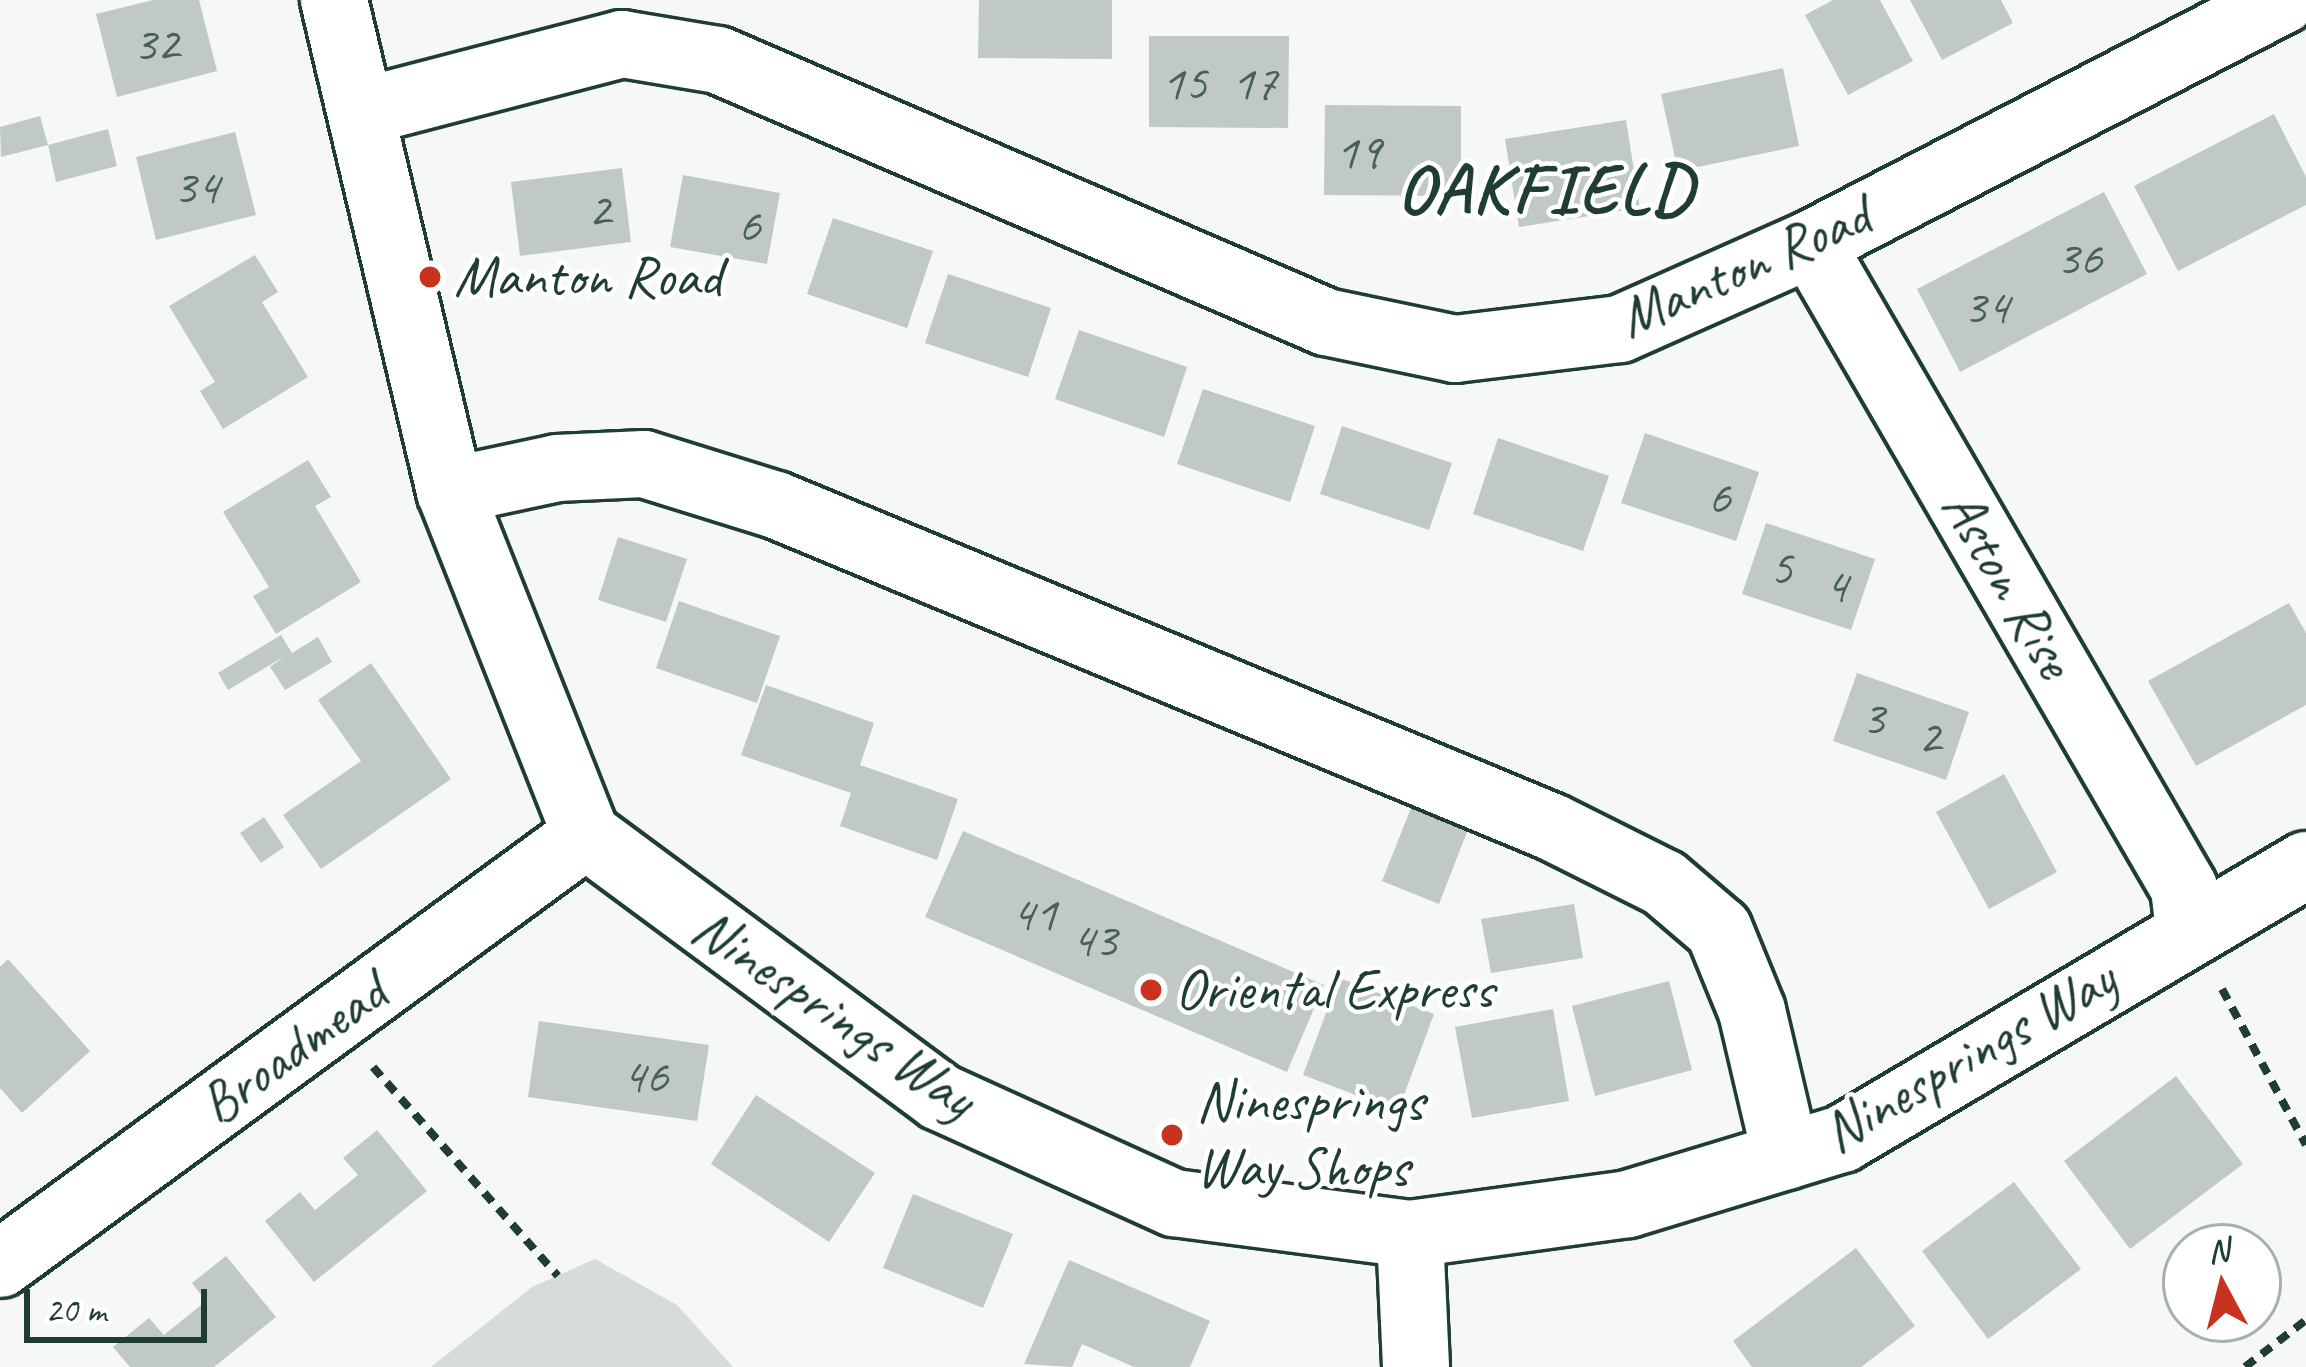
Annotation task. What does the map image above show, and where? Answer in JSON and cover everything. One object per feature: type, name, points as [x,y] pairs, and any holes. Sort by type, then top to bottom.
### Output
[{"type":"street","points":[[334,0],[450,491],[586,835]]},
{"type":"street","name":"Manton Road","points":[[361,112],[622,44],[718,60],[1326,322],[1455,349],[1620,329],[1810,244],[2283,0]]},
{"type":"street","name":"Aston Rise","points":[[1810,244],[2184,888],[2189,930]]},
{"type":"street","points":[[450,491],[557,469],[644,464],[754,498],[1159,670],[1423,767],[1589,846],[1664,884],[1719,930],[1753,1011],[1786,1156]]},
{"type":"street","name":"Ninesprings Way","points":[[586,835],[940,1096],[1174,1203],[1411,1234],[1628,1204],[1842,1138],[2306,865]]},
{"type":"street","name":"Broadmead","points":[[0,1264],[586,835]]},
{"type":"street","points":[[1411,1234],[1416,1367]]},
{"type":"path","points":[[2189,930],[2306,1145]]},
{"type":"path","points":[[333,1020],[558,1276]]},
{"type":"path","points":[[2245,1367],[2306,1320]]},
{"type":"shaded area","points":[[595,1259],[677,1305],[733,1367],[431,1367],[532,1287]]},
{"type":"building","points":[[153,0],[199,0],[217,71],[117,97],[96,14]]},
{"type":"building","points":[[979,0],[1112,0],[1112,59],[978,58]]},
{"type":"building","points":[[1833,0],[1880,0],[1913,61],[1848,95],[1805,15]]},
{"type":"building","points":[[1910,0],[2001,0],[2013,23],[1942,60]]},
{"type":"building","points":[[1149,36],[1289,36],[1288,128],[1149,127]]},
{"type":"building","points":[[1783,68],[1799,146],[1678,171],[1661,94]]},
{"type":"building","points":[[1325,105],[1461,106],[1461,196],[1324,195]]},
{"type":"building","points":[[2274,114],[2306,177],[2306,205],[2178,271],[2134,186]]},
{"type":"building","points":[[40,116],[48,145],[1,157],[0,127]]},
{"type":"building","points":[[1626,120],[1640,208],[1519,227],[1505,139]]},
{"type":"building","points":[[108,129],[117,166],[56,182],[48,145]]},
{"type":"building","points":[[235,132],[256,215],[156,240],[136,157]]},
{"type":"building","points":[[622,168],[631,242],[520,256],[511,182]]},
{"type":"building","points":[[683,175],[780,193],[767,264],[670,247]]},
{"type":"building","points":[[2104,192],[2147,274],[1960,372],[1917,289]]},
{"type":"building","points":[[833,218],[933,251],[907,328],[807,294]]},
{"type":"building","points":[[255,255],[278,292],[262,302],[308,377],[223,429],[200,391],[215,382],[169,306]]},
{"type":"building","points":[[948,274],[1051,308],[1028,377],[925,343]]},
{"type":"building","points":[[1079,330],[1187,367],[1164,437],[1055,399]]},
{"type":"building","points":[[1203,389],[1315,426],[1290,502],[1177,464]]},
{"type":"building","points":[[1342,426],[1452,463],[1429,530],[1320,494]]},
{"type":"building","points":[[1645,433],[1759,472],[1736,541],[1621,503]]},
{"type":"building","points":[[1498,438],[1609,476],[1583,551],[1473,514]]},
{"type":"building","points":[[308,460],[331,497],[315,506],[361,582],[276,634],[253,596],[269,587],[223,512]]},
{"type":"building","points":[[1766,523],[1875,559],[1851,630],[1742,594]]},
{"type":"building","points":[[618,537],[687,559],[666,622],[598,600]]},
{"type":"building","points":[[679,601],[780,636],[757,703],[656,668]]},
{"type":"building","points":[[2289,603],[2306,633],[2306,705],[2196,766],[2148,681]]},
{"type":"building","points":[[281,635],[292,653],[318,637],[332,662],[285,690],[270,667],[285,656],[228,690],[218,673]]},
{"type":"building","points":[[371,663],[451,779],[321,869],[283,815],[361,761],[318,700]]},
{"type":"building","points":[[1857,673],[1969,712],[1946,780],[1833,741]]},
{"type":"building","points":[[766,685],[874,723],[860,765],[958,799],[937,860],[840,826],[851,793],[741,755]]},
{"type":"building","points":[[2004,774],[2057,872],[1989,909],[1936,812]]},
{"type":"building","points":[[1415,798],[1472,819],[1439,904],[1382,881]]},
{"type":"building","points":[[264,817],[284,847],[261,863],[240,833]]},
{"type":"building","points":[[963,831],[1324,985],[1287,1072],[925,917]]},
{"type":"building","points":[[1574,904],[1583,958],[1491,973],[1481,919]]},
{"type":"building","points":[[8,959],[90,1051],[22,1113],[0,1088],[0,967]]},
{"type":"building","points":[[1339,978],[1434,1014],[1398,1111],[1303,1075]]},
{"type":"building","points":[[1669,981],[1692,1070],[1595,1096],[1572,1006]]},
{"type":"building","points":[[1553,1009],[1569,1101],[1472,1118],[1455,1027]]},
{"type":"building","points":[[539,1021],[709,1045],[697,1121],[528,1097]]},
{"type":"building","points":[[2176,1076],[2243,1164],[2130,1249],[2064,1161]]},
{"type":"building","points":[[756,1095],[875,1173],[829,1242],[711,1164]]},
{"type":"building","points":[[377,1130],[427,1191],[314,1282],[265,1221],[300,1192],[315,1210],[358,1175],[343,1158]]},
{"type":"building","points":[[2014,1182],[2081,1269],[1988,1339],[1922,1251]]},
{"type":"building","points":[[913,1194],[1013,1234],[983,1308],[883,1268]]},
{"type":"building","points":[[1856,1248],[1915,1326],[1861,1367],[1752,1367],[1733,1341]]},
{"type":"building","points":[[226,1256],[276,1317],[214,1367],[130,1367],[113,1347],[149,1318],[164,1335],[206,1301],[192,1283]]},
{"type":"building","points":[[1069,1260],[1210,1321],[1190,1367],[1134,1367],[1082,1344],[1072,1367],[1024,1364]]},
{"type":"place","name":"Manton Road","points":[[430,277]]},
{"type":"place","name":"Oriental Express","points":[[1151,990]]},
{"type":"place","name":"Ninesprings Way Shops","points":[[1172,1135]]},
{"type":"district","name":"OAKFIELD","points":[[1546,190]]}]
